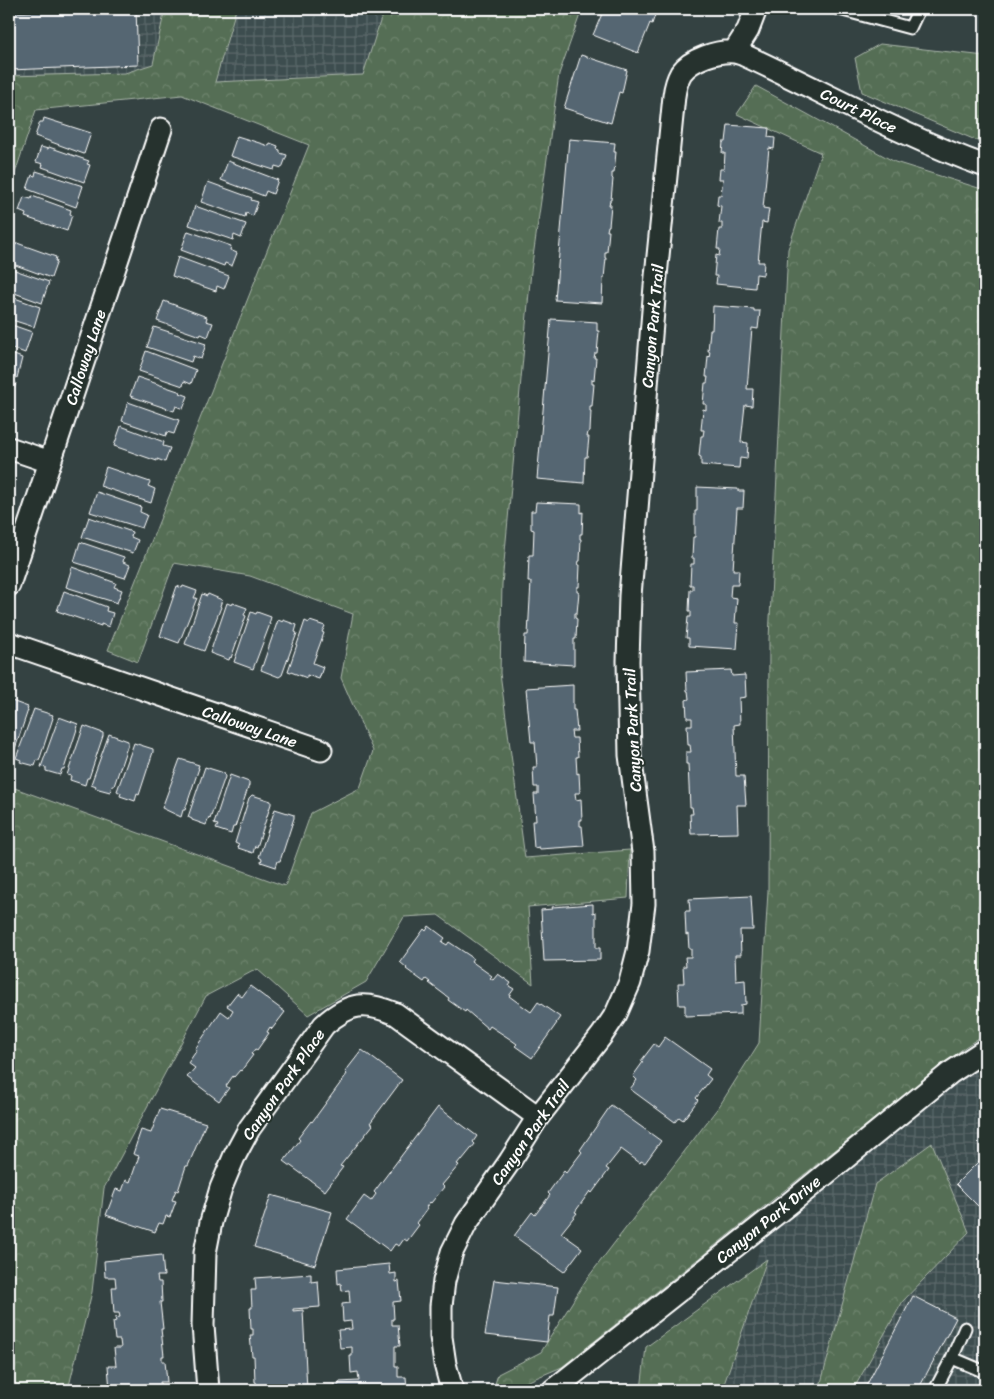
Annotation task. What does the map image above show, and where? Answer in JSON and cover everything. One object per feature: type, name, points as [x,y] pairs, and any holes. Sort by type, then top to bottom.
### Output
[{"type":"street","points":[[734,52],[748,30],[756,9]]},
{"type":"street","name":"Court Place","points":[[734,52],[754,59],[847,106],[985,166]]},
{"type":"street","name":"Canyon Park Trail","points":[[452,1390],[440,1337],[443,1289],[452,1252],[466,1224],[538,1117],[602,1035],[616,1014],[630,982],[638,951],[644,904],[643,852],[630,755],[628,661],[630,596],[655,286],[674,96],[677,82],[682,72],[689,65],[704,57],[734,52]]},
{"type":"street","name":"Calloway Lane","points":[[9,585],[161,129]]},
{"type":"street","points":[[9,448],[50,462]]},
{"type":"street","name":"Calloway Lane","points":[[9,643],[321,750]]},
{"type":"street","name":"Canyon Park Place","points":[[208,1390],[204,1325],[204,1273],[212,1222],[221,1188],[234,1157],[249,1129],[324,1025],[348,1008],[362,1006],[380,1008],[396,1014],[538,1117]]},
{"type":"street","name":"Canyon Park Drive","points":[[553,1390],[790,1203],[950,1073],[985,1050]]},
{"type":"lane","points":[[839,9],[910,28],[919,9]]},
{"type":"lane","points":[[935,1390],[965,1328]]},
{"type":"lane","points":[[952,1358],[985,1372]]},
{"type":"shaded area","points":[[9,9],[384,9],[363,75],[9,91]]},
{"type":"shaded area","points":[[985,1054],[985,1390],[724,1390],[763,1234]]},
{"type":"green space","points":[[165,9],[236,9],[215,82],[363,75],[384,9],[582,9],[559,74],[531,271],[502,584],[500,673],[525,858],[630,850],[628,898],[528,907],[533,984],[438,915],[404,917],[366,982],[308,1015],[257,969],[206,996],[104,1188],[92,1292],[68,1390],[9,1390],[9,786],[285,886],[311,813],[360,788],[373,751],[341,678],[353,614],[250,576],[174,563],[138,662],[108,650],[309,145],[182,95],[36,110],[9,191],[9,76],[125,73],[153,64]]},
{"type":"green space","points":[[880,44],[985,56],[985,144],[862,92],[855,58]]},
{"type":"green space","points":[[756,86],[895,162],[985,190],[985,1034],[965,1047],[562,1367],[507,1390],[500,1390],[495,1384],[498,1374],[541,1352],[586,1280],[720,1105],[759,1043],[768,891],[769,639],[788,249],[821,153],[737,114]]},
{"type":"green space","points":[[932,1143],[969,1232],[903,1301],[853,1390],[819,1390],[875,1184]]},
{"type":"green space","points":[[767,1259],[722,1390],[641,1390],[646,1347]]},
{"type":"building","points":[[136,9],[138,65],[9,70],[9,13]]},
{"type":"building","points":[[604,9],[657,9],[638,53],[593,35]]},
{"type":"building","points":[[581,55],[627,70],[622,93],[619,92],[611,123],[564,108]]},
{"type":"building","points":[[44,118],[91,133],[84,154],[35,136],[40,122],[43,122]]},
{"type":"building","points":[[728,125],[769,128],[768,137],[775,138],[774,149],[769,148],[763,208],[769,209],[767,223],[762,222],[758,262],[764,262],[763,275],[756,274],[755,288],[716,284],[717,276],[714,276],[716,255],[719,256],[720,249],[717,249],[719,229],[722,229],[722,223],[719,223],[721,206],[717,205],[718,195],[721,195],[723,179],[719,179],[720,169],[724,169],[725,153],[722,153],[723,142],[726,142]]},
{"type":"building","points":[[237,136],[269,146],[270,143],[278,146],[277,149],[280,150],[280,153],[287,155],[282,168],[275,166],[274,170],[230,156]]},
{"type":"building","points":[[569,139],[615,143],[614,152],[616,152],[609,205],[611,205],[607,231],[609,231],[607,252],[605,252],[602,303],[555,300]]},
{"type":"building","points":[[41,147],[48,149],[49,147],[89,161],[87,164],[90,165],[84,182],[42,167],[43,164],[36,162]]},
{"type":"building","points":[[228,161],[278,180],[273,194],[266,191],[264,196],[221,180]]},
{"type":"building","points":[[36,171],[83,186],[76,207],[27,189],[32,175],[35,176]]},
{"type":"building","points":[[208,182],[258,202],[253,216],[246,213],[245,217],[201,202]]},
{"type":"building","points":[[32,196],[71,210],[70,214],[72,215],[67,231],[25,217],[26,214],[19,211],[24,197],[31,199]]},
{"type":"building","points":[[195,206],[246,224],[241,238],[234,235],[233,240],[189,225]]},
{"type":"building","points":[[188,231],[231,246],[230,250],[237,253],[232,266],[225,263],[224,266],[181,250]]},
{"type":"building","points":[[9,243],[16,245],[17,243],[56,257],[55,261],[57,261],[51,278],[10,263]]},
{"type":"building","points":[[178,257],[229,276],[224,289],[217,286],[216,291],[172,276]]},
{"type":"building","points":[[9,268],[49,282],[42,303],[9,291]]},
{"type":"building","points":[[9,296],[40,307],[34,327],[9,319]]},
{"type":"building","points":[[164,301],[207,317],[206,321],[213,323],[208,337],[157,321]]},
{"type":"building","points":[[713,306],[760,311],[758,329],[752,328],[747,389],[753,389],[752,406],[745,405],[741,442],[748,443],[747,459],[740,458],[739,468],[701,465],[701,457],[699,456],[701,436],[703,436],[704,430],[701,430],[703,409],[706,410],[706,404],[703,404],[705,383],[707,383],[708,377],[706,377]]},
{"type":"building","points":[[551,319],[597,322],[597,331],[599,331],[597,353],[595,353],[594,358],[596,358],[592,384],[594,384],[592,406],[590,406],[590,431],[587,437],[589,437],[587,457],[585,457],[584,483],[537,479]]},
{"type":"building","points":[[9,324],[32,332],[25,353],[9,347]]},
{"type":"building","points":[[154,327],[206,344],[201,359],[193,356],[191,362],[147,347]]},
{"type":"building","points":[[146,351],[196,370],[191,384],[184,381],[183,386],[139,371]]},
{"type":"building","points":[[9,353],[22,358],[17,378],[9,375]]},
{"type":"building","points":[[137,377],[188,396],[183,409],[176,406],[174,411],[130,396]]},
{"type":"building","points":[[9,380],[16,383],[9,402]]},
{"type":"building","points":[[128,402],[179,420],[174,434],[167,432],[166,436],[122,421]]},
{"type":"building","points":[[121,426],[164,442],[163,446],[170,448],[165,462],[114,446]]},
{"type":"building","points":[[106,467],[150,482],[148,486],[155,489],[151,503],[100,486]]},
{"type":"building","points":[[697,487],[744,491],[743,508],[737,508],[733,570],[739,570],[738,585],[731,585],[730,597],[737,598],[735,623],[739,623],[737,649],[689,646],[689,638],[686,638],[688,617],[691,617],[691,611],[689,611],[690,590],[693,590],[693,585],[690,585],[691,564],[694,564],[694,558],[692,558],[693,537],[695,537],[695,511],[697,511]]},
{"type":"building","points":[[97,492],[141,507],[140,512],[147,515],[142,528],[90,512]]},
{"type":"building","points":[[536,502],[581,504],[581,513],[583,512],[582,534],[580,534],[580,561],[578,565],[580,565],[577,592],[579,592],[577,613],[575,613],[575,618],[577,619],[576,639],[574,639],[574,665],[524,662],[525,635],[528,635],[531,582],[528,582],[529,555],[533,555],[534,530],[531,529],[531,511],[535,511]]},
{"type":"building","points":[[89,517],[132,532],[131,537],[138,540],[133,553],[82,537]]},
{"type":"building","points":[[80,542],[124,557],[123,562],[130,565],[125,578],[74,562]]},
{"type":"building","points":[[72,567],[116,583],[114,587],[122,590],[117,603],[66,587]]},
{"type":"building","points":[[177,586],[197,591],[194,598],[197,598],[179,643],[160,636]]},
{"type":"building","points":[[64,591],[107,607],[106,611],[113,613],[109,627],[57,611]]},
{"type":"building","points":[[202,594],[207,596],[208,594],[222,600],[204,651],[185,644]]},
{"type":"building","points":[[227,603],[247,608],[244,615],[246,616],[229,660],[210,653]]},
{"type":"building","points":[[251,612],[271,617],[253,669],[234,662]]},
{"type":"building","points":[[278,620],[297,625],[295,632],[297,633],[282,675],[279,677],[261,670]]},
{"type":"building","points":[[305,621],[325,626],[313,663],[323,667],[319,679],[307,675],[307,678],[288,671]]},
{"type":"building","points":[[731,670],[732,676],[745,675],[746,697],[739,698],[740,724],[734,725],[736,776],[744,776],[746,805],[737,805],[738,833],[691,834],[690,814],[693,814],[692,807],[690,807],[686,752],[691,752],[690,745],[688,745],[687,725],[692,725],[692,718],[687,718],[686,700],[689,699],[686,672]]},
{"type":"building","points":[[573,685],[573,710],[575,710],[577,731],[571,731],[572,738],[577,738],[578,757],[576,757],[580,793],[575,793],[576,800],[581,799],[582,820],[580,820],[580,826],[582,826],[584,846],[534,848],[532,821],[536,821],[534,794],[538,794],[538,787],[534,787],[533,767],[537,767],[535,742],[531,742],[526,688]]},
{"type":"building","points":[[9,700],[28,707],[10,759]]},
{"type":"building","points":[[34,709],[53,715],[39,761],[37,760],[35,766],[20,762],[21,760],[16,758]]},
{"type":"building","points":[[59,717],[78,724],[64,769],[62,769],[60,775],[46,771],[46,768],[41,767]]},
{"type":"building","points":[[84,726],[103,733],[85,785],[70,780],[71,776],[67,775]]},
{"type":"building","points":[[109,734],[128,741],[114,786],[112,786],[110,792],[95,788],[96,786],[91,784]]},
{"type":"building","points":[[134,743],[153,749],[139,795],[137,794],[135,801],[120,796],[121,793],[117,791]]},
{"type":"building","points":[[180,759],[199,765],[181,817],[162,808]]},
{"type":"building","points":[[205,767],[224,773],[225,777],[210,819],[206,825],[188,817]]},
{"type":"building","points":[[230,775],[249,782],[231,834],[216,829],[218,825],[214,824]]},
{"type":"building","points":[[252,795],[271,801],[257,847],[255,846],[253,853],[238,848],[239,845],[235,843],[249,798]]},
{"type":"building","points":[[275,809],[294,815],[280,861],[278,861],[276,867],[261,862],[262,859],[259,857]]},
{"type":"building","points":[[751,896],[753,930],[740,930],[741,955],[735,955],[736,981],[745,980],[746,1004],[741,1005],[741,1014],[685,1016],[685,1005],[679,1005],[678,983],[684,983],[683,966],[686,966],[685,957],[691,957],[688,934],[686,935],[685,911],[690,911],[689,899]]},
{"type":"building","points":[[593,904],[593,913],[596,912],[596,948],[600,948],[600,960],[544,961],[541,910],[553,909],[552,907]]},
{"type":"building","points":[[429,926],[445,938],[442,942],[447,945],[449,942],[473,958],[471,961],[492,976],[490,978],[493,980],[498,974],[511,983],[509,986],[514,989],[509,996],[531,1012],[538,1002],[560,1017],[532,1058],[515,1046],[517,1044],[510,1039],[490,1026],[488,1029],[466,1010],[465,1012],[448,1000],[449,998],[430,982],[426,979],[424,982],[406,969],[400,962],[424,929],[426,931]]},
{"type":"building","points":[[250,986],[285,1012],[272,1029],[270,1027],[267,1032],[269,1033],[257,1050],[255,1049],[251,1054],[253,1055],[241,1071],[233,1076],[226,1086],[229,1088],[219,1101],[187,1077],[195,1068],[188,1063],[197,1050],[195,1049],[221,1011],[229,1017],[233,1010],[227,1006],[237,993],[242,997]]},
{"type":"building","points":[[665,1037],[710,1069],[706,1075],[711,1079],[696,1098],[698,1100],[683,1120],[679,1117],[675,1122],[630,1089],[637,1080],[633,1076],[643,1062],[641,1061],[654,1044],[658,1047]]},
{"type":"building","points":[[362,1050],[402,1080],[370,1123],[373,1125],[340,1166],[343,1167],[325,1191],[284,1161],[300,1140],[298,1138],[347,1074],[345,1072]]},
{"type":"building","points":[[611,1105],[661,1141],[645,1163],[641,1161],[640,1163],[621,1149],[606,1168],[609,1170],[592,1193],[590,1191],[575,1212],[577,1213],[561,1233],[582,1248],[564,1272],[514,1236],[532,1212],[535,1215],[550,1195],[548,1193],[564,1171],[566,1173],[582,1152],[580,1150]]},
{"type":"building","points":[[438,1107],[477,1136],[473,1142],[475,1144],[457,1164],[459,1165],[442,1185],[444,1187],[426,1207],[428,1208],[417,1223],[419,1225],[407,1241],[404,1239],[399,1246],[395,1244],[390,1251],[347,1219],[364,1196],[371,1201],[376,1194],[374,1192]]},
{"type":"building","points":[[160,1109],[206,1123],[188,1166],[186,1166],[178,1191],[176,1190],[172,1200],[176,1201],[170,1217],[166,1216],[163,1224],[159,1223],[155,1232],[106,1215],[116,1189],[122,1191],[126,1180],[130,1182],[139,1156],[133,1154],[141,1130],[151,1133]]},
{"type":"building","points":[[985,1155],[985,1205],[982,1202],[978,1206],[956,1184]]},
{"type":"building","points":[[271,1195],[332,1212],[315,1265],[254,1247]]},
{"type":"building","points":[[162,1255],[164,1276],[157,1276],[158,1282],[161,1282],[162,1302],[160,1302],[163,1329],[161,1329],[164,1356],[162,1356],[162,1361],[165,1361],[167,1382],[160,1382],[161,1389],[167,1388],[167,1390],[110,1390],[108,1366],[116,1366],[114,1348],[121,1348],[120,1340],[115,1340],[113,1322],[116,1321],[115,1318],[120,1317],[119,1313],[114,1313],[112,1287],[116,1287],[115,1277],[105,1277],[104,1261]]},
{"type":"building","points":[[389,1264],[390,1274],[396,1273],[396,1282],[399,1281],[401,1301],[393,1302],[394,1319],[392,1319],[392,1325],[398,1325],[400,1346],[395,1346],[395,1366],[398,1366],[398,1377],[406,1377],[407,1390],[334,1390],[333,1385],[339,1385],[339,1382],[359,1381],[358,1372],[351,1373],[350,1356],[352,1356],[352,1347],[340,1348],[338,1330],[352,1329],[351,1321],[343,1322],[342,1304],[350,1303],[349,1290],[342,1291],[341,1283],[338,1284],[337,1269]]},
{"type":"building","points":[[311,1274],[311,1282],[318,1281],[320,1307],[293,1309],[293,1311],[303,1310],[307,1390],[254,1390],[254,1388],[257,1388],[250,1335],[253,1335],[253,1329],[251,1329],[250,1308],[252,1308],[251,1290],[256,1290],[255,1278]]},
{"type":"building","points":[[494,1280],[558,1287],[554,1316],[550,1316],[547,1342],[485,1335]]},
{"type":"building","points":[[913,1296],[956,1318],[918,1390],[864,1390]]}]
